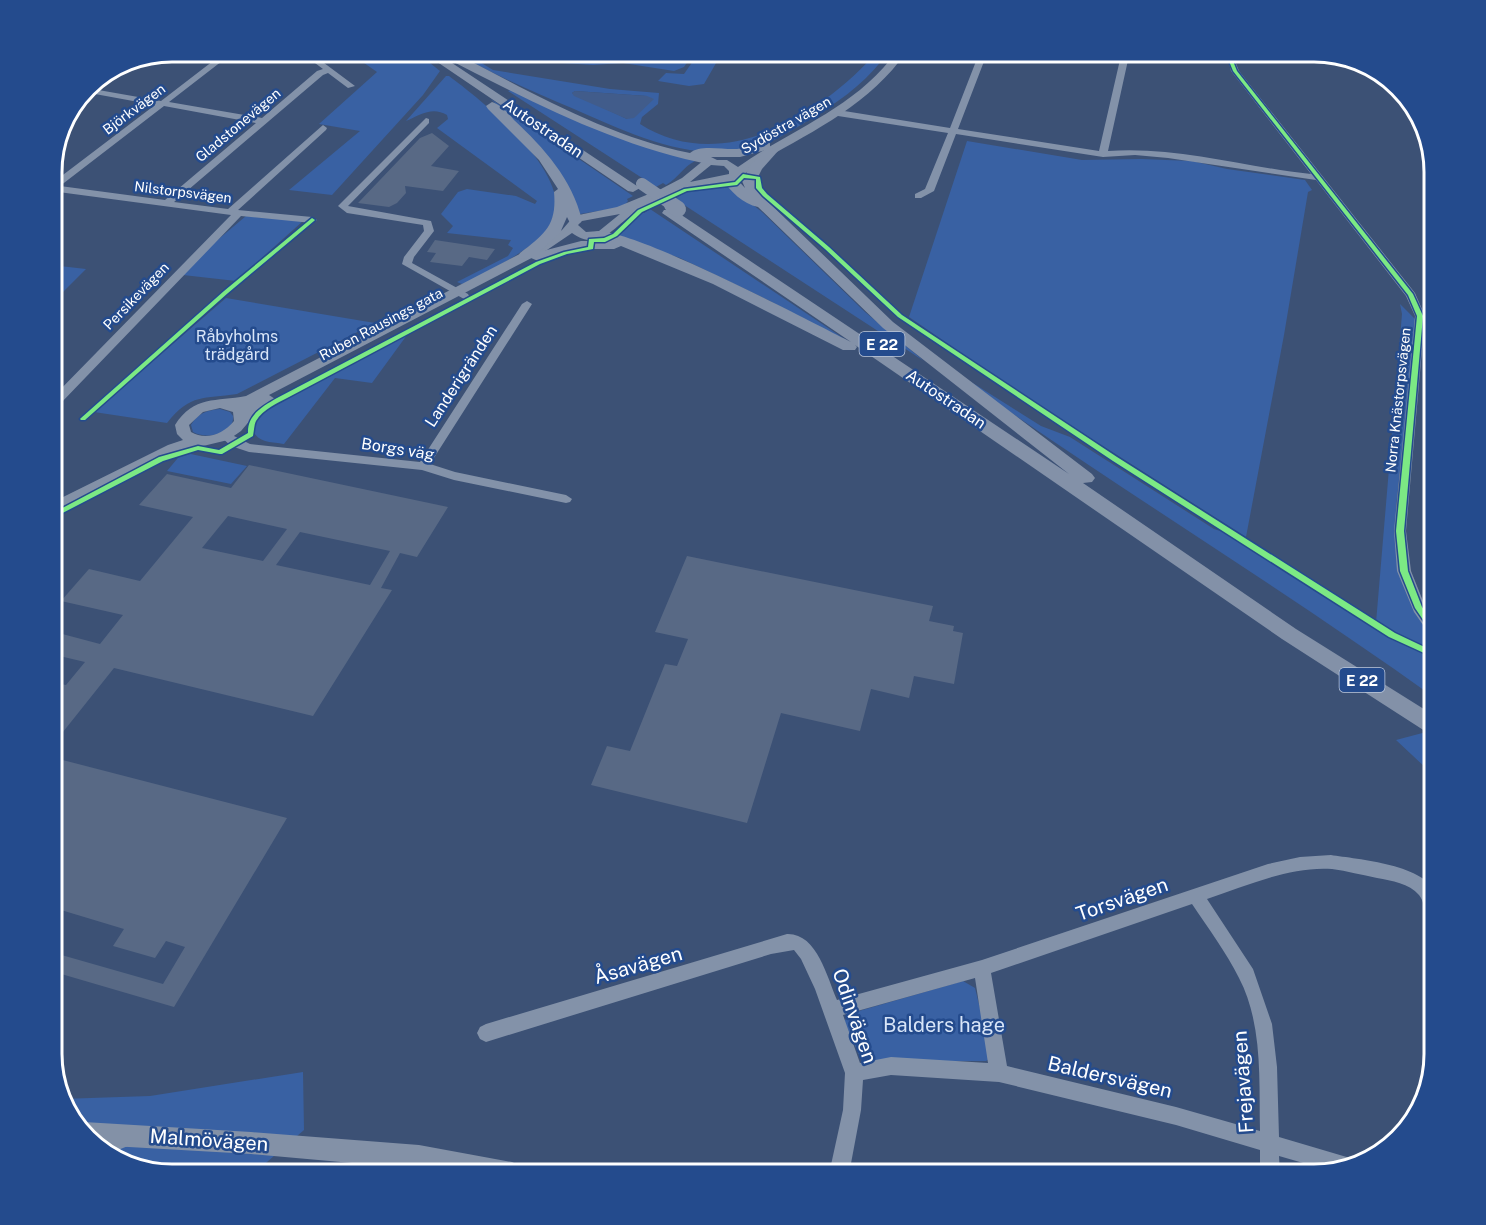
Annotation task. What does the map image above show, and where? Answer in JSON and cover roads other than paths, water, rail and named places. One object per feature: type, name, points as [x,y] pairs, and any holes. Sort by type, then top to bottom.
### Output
[{"type":"highway","points":[[449,62],[524,136],[557,178],[571,203],[574,223]]},
{"type":"highway","name":"Autostradan","points":[[452,62],[674,211],[1289,634],[1424,720]]},
{"type":"highway","points":[[457,62],[587,122],[667,150],[718,162]]},
{"type":"highway","points":[[667,150],[729,154],[768,149]]},
{"type":"highway","points":[[768,149],[749,181],[753,194],[767,209],[888,325],[1086,478]]},
{"type":"highway","points":[[732,177],[735,188],[767,209]]},
{"type":"highway","points":[[532,256],[561,220],[562,201],[557,178]]},
{"type":"highway","name":"Autostradan","points":[[674,211],[1086,478],[1307,632],[1424,704]]},
{"type":"highway","points":[[594,236],[644,250],[772,307],[958,406]]},
{"type":"highway","points":[[532,256],[591,244],[644,250]]},
{"type":"main road","name":"Sydöstra vägen","points":[[732,177],[768,149],[834,108],[865,83],[883,62]]},
{"type":"main road","name":"Sydöstra vägen","points":[[574,223],[590,214],[620,210],[657,195],[679,184],[703,164],[743,157],[768,149],[838,113],[878,81],[893,62]]},
{"type":"main road","points":[[718,162],[733,167],[732,177]]},
{"type":"main road","name":"Ruben Rausings gata","points":[[226,436],[258,405],[532,256],[565,242],[609,231],[632,210],[689,186],[732,177]]},
{"type":"main road","name":"Ruben Rausings gata","points":[[532,256],[558,239],[574,223]]},
{"type":"main road","points":[[574,223],[577,232],[594,236]]},
{"type":"main road","name":"Ruben Rausings gata","points":[[62,498],[155,448],[171,437],[192,412],[210,404],[229,404],[250,399],[460,294]]},
{"type":"main road","points":[[229,404],[240,410],[241,421]]},
{"type":"main road","points":[[182,425],[188,437],[199,441]]},
{"type":"main road","points":[[62,504],[165,451],[226,436]]},
{"type":"main road","name":"Malmövägen","points":[[97,1134],[419,1157],[457,1164]]},
{"type":"street","name":"Björkvägen","points":[[62,180],[217,62]]},
{"type":"street","points":[[317,62],[351,86]]},
{"type":"street","points":[[918,196],[929,191],[980,62]]},
{"type":"street","points":[[1103,154],[1124,62]]},
{"type":"street","name":"Norra Knästorpsvägen","points":[[1231,62],[1235,71],[1411,295],[1419,311],[1400,531],[1404,571],[1424,615]]},
{"type":"street","name":"Gladstonevägen","points":[[166,204],[320,73],[328,70]]},
{"type":"street","points":[[96,92],[262,121]]},
{"type":"street","points":[[838,113],[1103,154],[1117,152],[1198,158],[1239,168],[1320,178]]},
{"type":"street","points":[[426,121],[343,206],[347,210],[428,223],[429,231],[409,257],[407,264],[460,294]]},
{"type":"street","name":"Persikevägen","points":[[62,395],[234,212],[323,128]]},
{"type":"street","name":"Nilstorpsvägen","points":[[62,189],[166,204],[312,220]]},
{"type":"street","name":"Landerigränden","points":[[423,466],[527,304]]},
{"type":"street","name":"Borgs väg","points":[[226,436],[235,443],[249,448],[423,466],[454,476],[566,499]]},
{"type":"street","name":"Torsvägen","points":[[831,1010],[982,968],[1268,871],[1300,864],[1331,862],[1405,876],[1424,886]]},
{"type":"street","name":"Frejavägen","points":[[1196,896],[1247,975],[1263,1024],[1268,1067],[1270,1164]]},
{"type":"street","name":"Åsavägen","points":[[486,1033],[771,946],[791,942],[802,946]]},
{"type":"street","name":"Odinvägen","points":[[802,946],[814,966],[854,1073],[841,1164]]},
{"type":"street","points":[[982,968],[999,1073]]},
{"type":"street","name":"Baldersvägen","points":[[854,1073],[891,1066],[999,1073],[1176,1116],[1332,1162]]},
{"type":"street","points":[[109,1144],[132,1135]]},
{"type":"park label","name":"Råbyholms trädgård","points":[[237,345]]},
{"type":"park label","name":"Balders hage","points":[[944,1025]]}]
